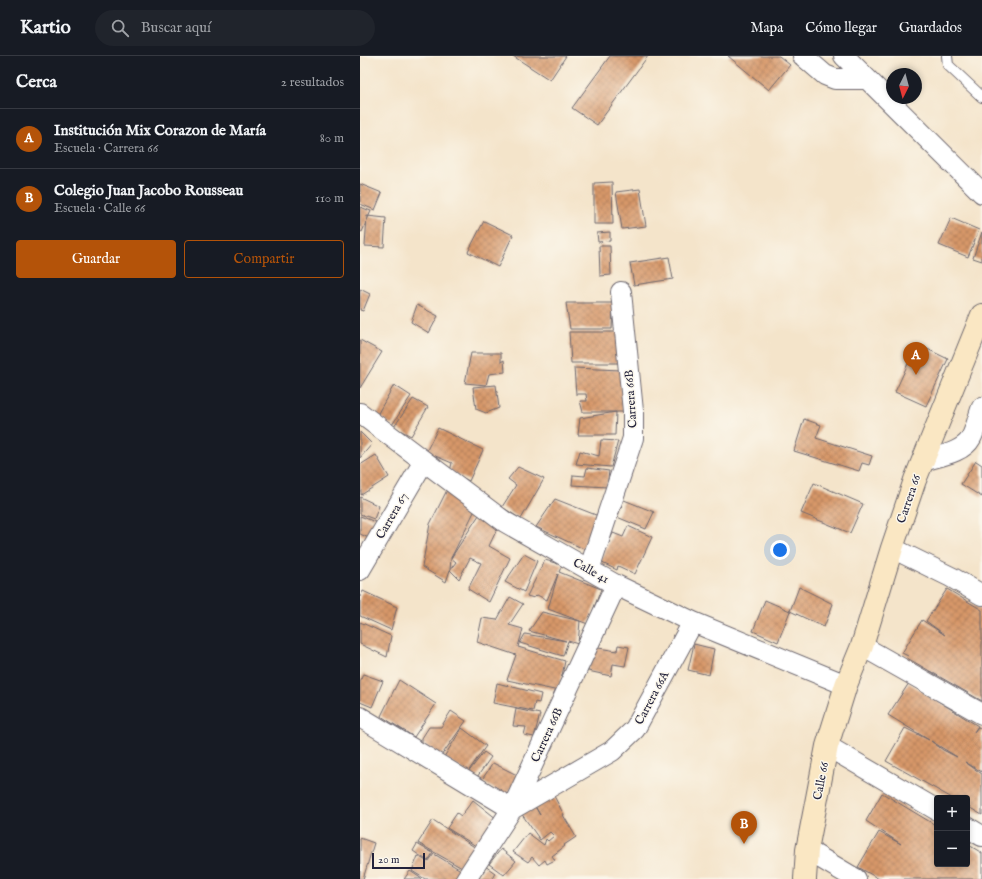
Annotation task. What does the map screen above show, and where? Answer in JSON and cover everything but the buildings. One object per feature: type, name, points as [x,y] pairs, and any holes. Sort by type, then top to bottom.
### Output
[{"type":"street","points":[[803,56],[825,75],[835,79],[867,79]]},
{"type":"street","points":[[844,56],[982,193]]},
{"type":"street","name":"Carrera 66B","points":[[589,570],[633,438],[633,411],[621,292]]},
{"type":"street","name":"Carrera 66","points":[[846,685],[862,646],[892,548],[923,461],[980,326]]},
{"type":"street","name":"Calle 41","points":[[360,413],[505,522],[589,570],[616,585],[693,622],[846,685]]},
{"type":"street","points":[[923,461],[956,450],[964,445],[971,438],[980,418]]},
{"type":"street","name":"Carrera 67","points":[[360,570],[424,461]]},
{"type":"street","points":[[892,548],[951,577],[982,595]]},
{"type":"street","name":"Carrera 66B","points":[[466,879],[512,809],[616,585]]},
{"type":"street","name":"Carrera 66A","points":[[512,809],[612,751],[635,729],[693,622]]},
{"type":"street","points":[[862,646],[982,714]]},
{"type":"street","name":"Calle 66","points":[[805,879],[807,850],[828,746],[846,685]]},
{"type":"street","points":[[360,717],[512,809]]},
{"type":"street","points":[[828,746],[934,808]]},
{"type":"street","points":[[970,829],[982,836]]},
{"type":"street","points":[[807,850],[856,879]]},
{"type":"lane","points":[[947,56],[948,65],[982,97]]},
{"type":"place","name":"Institución Mix Corazon de María","points":[[916,375]]},
{"type":"place","name":"Colegio Juan Jacobo Rousseau","points":[[744,844]]}]
